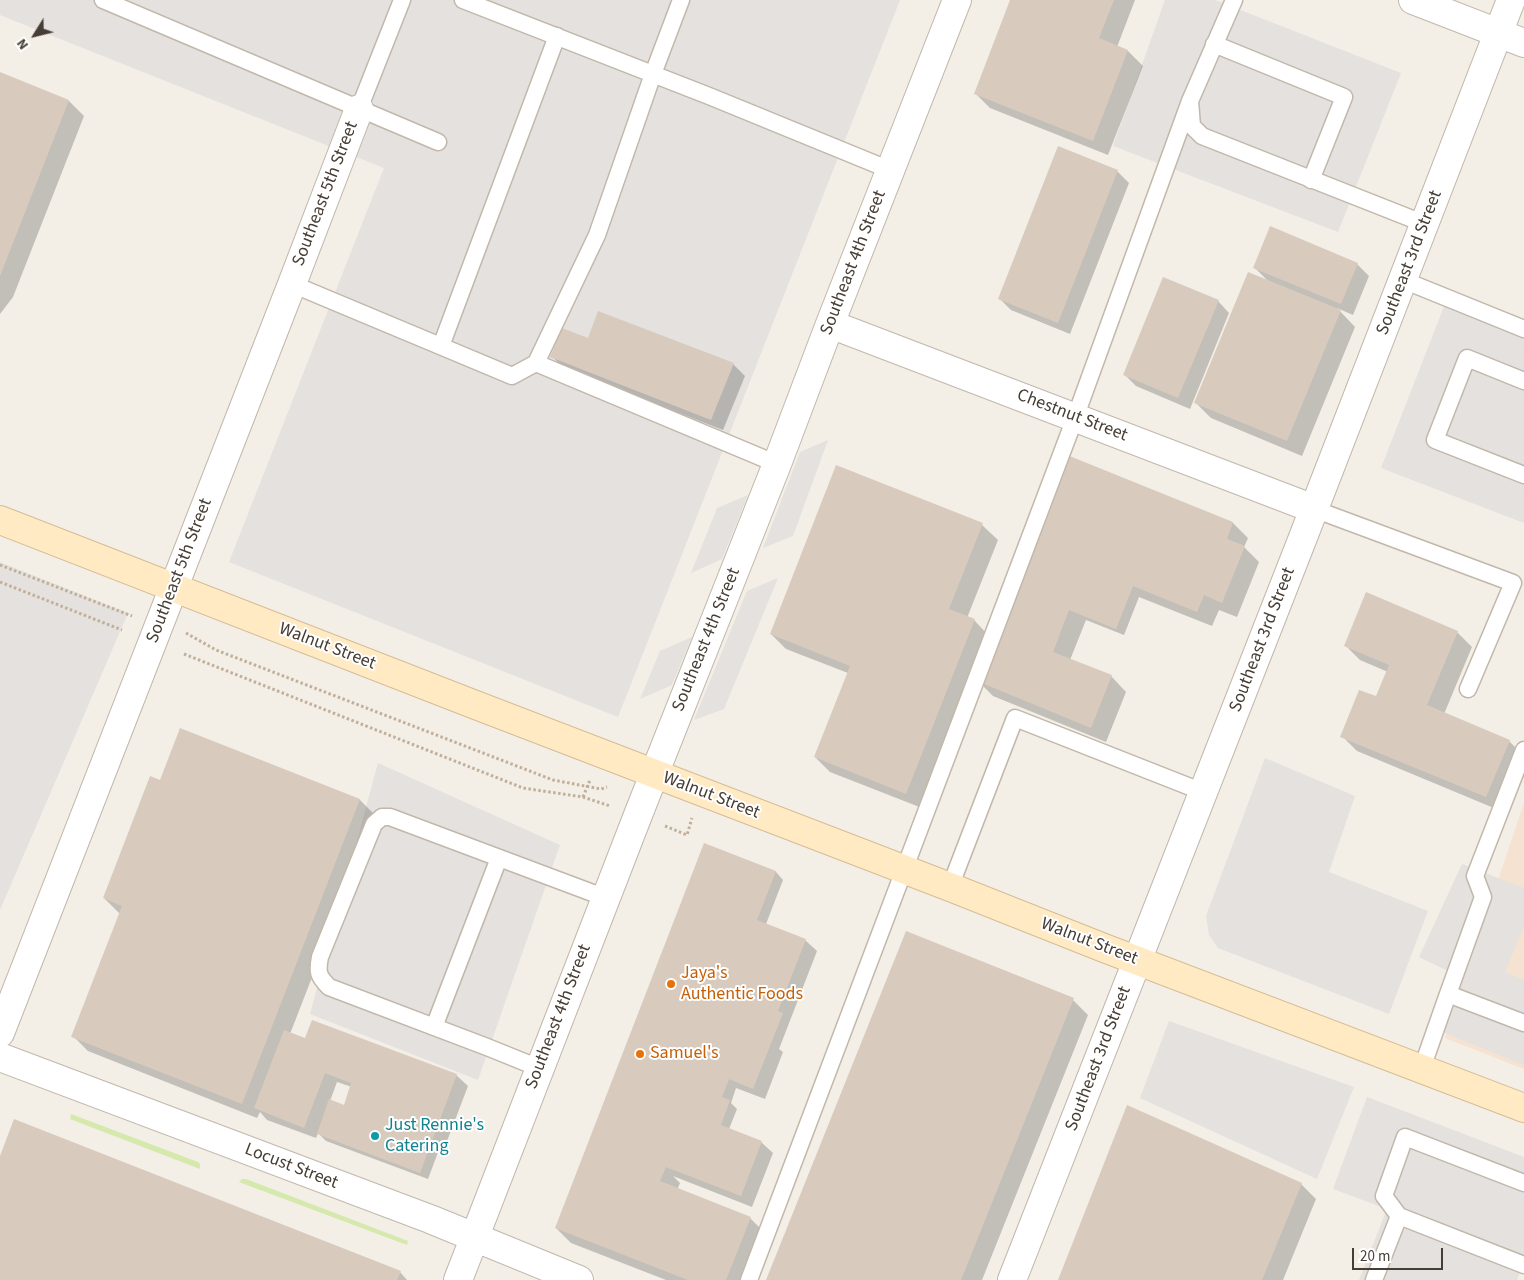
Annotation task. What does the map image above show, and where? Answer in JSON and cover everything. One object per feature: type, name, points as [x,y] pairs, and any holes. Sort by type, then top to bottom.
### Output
[{"type":"main road","name":"Walnut Street","points":[[0,520],[1137,961],[1524,1108]]},
{"type":"street","name":"Southeast 4th Street","points":[[458,1280],[539,1068],[957,0]]},
{"type":"street","points":[[1413,0],[1524,43]]},
{"type":"street","name":"Southeast 3rd Street","points":[[1012,1280],[1511,0]]},
{"type":"street","name":"Southeast 5th Street","points":[[0,1033],[359,108]]},
{"type":"street","name":"Chestnut Street","points":[[830,324],[1314,509]]},
{"type":"street","name":"Locust Street","points":[[0,1057],[474,1236],[580,1280]]},
{"type":"lane","points":[[103,0],[438,142]]},
{"type":"lane","points":[[359,108],[402,0]]},
{"type":"lane","points":[[463,0],[653,74],[890,170]]},
{"type":"lane","points":[[292,284],[512,376],[536,363],[597,235],[681,0]]},
{"type":"lane","points":[[749,1280],[1075,418],[1190,101],[1234,0]]},
{"type":"lane","points":[[441,346],[557,36]]},
{"type":"lane","points":[[1214,44],[1344,97],[1311,180]]},
{"type":"lane","points":[[1190,101],[1192,126],[1202,136],[1425,224]]},
{"type":"lane","points":[[1403,280],[1524,329]]},
{"type":"lane","points":[[1524,381],[1467,358],[1435,440],[1524,475]]},
{"type":"lane","points":[[536,363],[777,464]]},
{"type":"lane","points":[[1314,509],[1513,583],[1468,689]]},
{"type":"lane","points":[[950,887],[1015,718],[1203,792]]},
{"type":"lane","points":[[1422,1068],[1483,897],[1475,876],[1524,750]]},
{"type":"lane","points":[[539,1068],[329,987],[320,978],[318,969],[320,957],[374,824],[382,817],[390,817],[606,898]]},
{"type":"lane","points":[[434,1027],[499,858]]},
{"type":"lane","points":[[1448,994],[1524,1023]]},
{"type":"lane","points":[[1524,1183],[1405,1137],[1384,1196],[1399,1216],[1524,1265]]},
{"type":"lane","points":[[1374,1280],[1399,1216]]},
{"type":"path","points":[[0,564],[123,613]]},
{"type":"path","points":[[0,582],[122,630]]},
{"type":"path","points":[[188,634],[216,650],[553,780],[601,789],[610,786]]},
{"type":"path","points":[[184,654],[522,788],[583,797],[638,815],[686,835],[701,792]]},
{"type":"path","points":[[583,797],[601,753]]},
{"type":"shaded area","points":[[0,0],[900,0],[618,717],[229,562],[384,168],[0,15]]},
{"type":"shaded area","points":[[1165,0],[1215,0],[1401,73],[1338,232],[1113,146]]},
{"type":"shaded area","points":[[1445,304],[1524,335],[1524,523],[1381,468]]},
{"type":"shaded area","points":[[828,440],[793,536],[763,548],[800,452]]},
{"type":"shaded area","points":[[748,495],[722,559],[691,573],[717,508]]},
{"type":"shaded area","points":[[0,562],[128,613],[0,910]]},
{"type":"shaded area","points":[[778,578],[724,709],[694,720],[747,591]]},
{"type":"shaded area","points":[[692,637],[672,685],[640,699],[660,651]]},
{"type":"shaded area","points":[[1265,758],[1355,796],[1329,872],[1428,911],[1389,1014],[1218,948],[1209,935],[1206,916]]},
{"type":"shaded area","points":[[378,763],[560,845],[478,1080],[310,1014]]},
{"type":"shaded area","points":[[1524,803],[1524,1069],[1445,1038]]},
{"type":"shaded area","points":[[1462,864],[1524,888],[1524,926],[1505,972],[1524,980],[1524,1065],[1428,1026],[1448,971],[1419,957]]},
{"type":"shaded area","points":[[1169,1021],[1354,1087],[1317,1179],[1140,1098]]},
{"type":"shaded area","points":[[1367,1097],[1524,1157],[1524,1262],[1517,1280],[1359,1280],[1387,1209],[1333,1189]]},
{"type":"green space","points":[[71,1114],[198,1162],[200,1169],[70,1119]]},
{"type":"green space","points":[[242,1179],[408,1241],[407,1245],[239,1182]]},
{"type":"building","points":[[1010,0],[1114,0],[1099,38],[1128,50],[1093,141],[974,94]]},
{"type":"building","points":[[0,72],[69,100],[0,276]]},
{"type":"building","points":[[1058,146],[1118,170],[1058,323],[998,299]]},
{"type":"building","points":[[1270,226],[1358,263],[1341,304],[1253,268]]},
{"type":"building","points":[[1248,272],[1341,310],[1287,441],[1194,403]]},
{"type":"building","points":[[1163,277],[1219,300],[1178,398],[1123,375]]},
{"type":"building","points":[[598,311],[734,363],[711,420],[550,357],[562,328],[588,338]]},
{"type":"building","points":[[1067,455],[1233,522],[1227,539],[1245,546],[1222,603],[1204,595],[1197,612],[1133,586],[1116,629],[1069,610],[1053,652],[1112,675],[1091,728],[977,681]]},
{"type":"building","points":[[836,465],[983,523],[949,609],[975,619],[906,794],[814,757],[850,666],[770,634]]},
{"type":"building","points":[[1366,592],[1458,631],[1427,705],[1510,740],[1486,797],[1340,737],[1359,690],[1376,696],[1389,665],[1344,646]]},
{"type":"building","points":[[180,728],[360,799],[242,1104],[71,1037],[122,906],[103,898],[150,776],[160,780]]},
{"type":"building","points":[[704,843],[776,871],[757,920],[806,939],[778,1011],[783,1013],[753,1089],[729,1079],[722,1097],[730,1100],[721,1125],[762,1141],[741,1196],[666,1167],[660,1181],[751,1217],[726,1280],[688,1280],[555,1228]]},
{"type":"building","points":[[906,931],[1074,998],[961,1280],[766,1280]]},
{"type":"building","points":[[312,1020],[457,1074],[420,1173],[317,1134],[329,1099],[344,1105],[351,1083],[325,1073],[304,1128],[254,1108],[284,1030],[305,1038]]},
{"type":"building","points":[[1127,1105],[1302,1183],[1262,1280],[1058,1280]]},
{"type":"building","points":[[14,1119],[401,1271],[397,1280],[0,1280],[0,1156]]},
{"type":"place","name":"Jaya's Authentic Foods","points":[[671,984]]},
{"type":"place","name":"Samuel's","points":[[640,1054]]},
{"type":"place","name":"Just Rennie's Catering","points":[[375,1136]]}]
